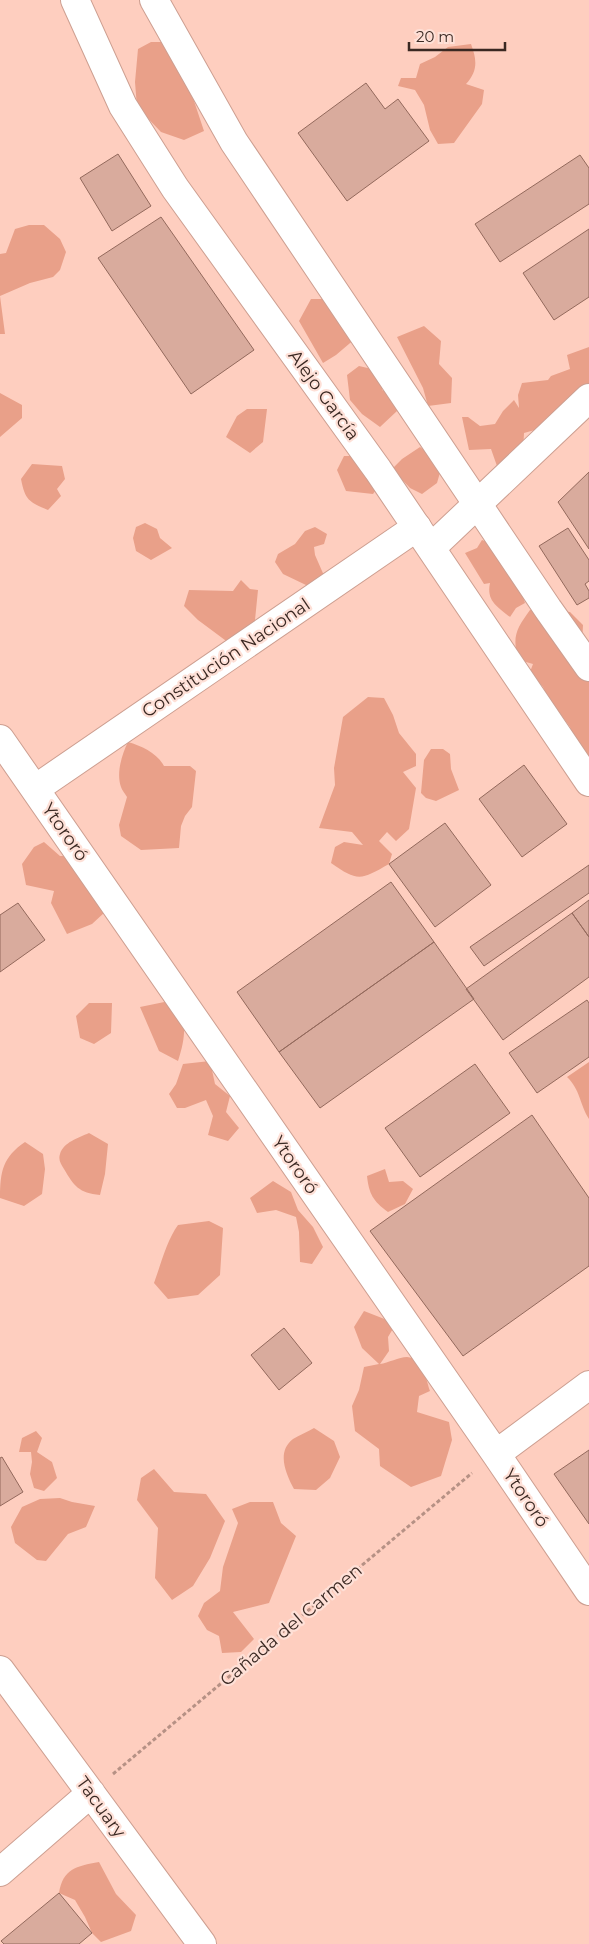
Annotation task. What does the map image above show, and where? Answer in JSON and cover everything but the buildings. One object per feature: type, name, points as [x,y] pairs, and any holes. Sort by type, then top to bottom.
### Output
[{"type":"street","name":"Alejo García","points":[[75,0],[123,106],[175,188],[424,537],[589,782]]},
{"type":"street","points":[[154,0],[234,142],[589,667]]},
{"type":"street","name":"Constitución Nacional","points":[[35,789],[424,537],[479,504],[589,398]]},
{"type":"street","name":"Ytororó","points":[[0,739],[589,1591]]},
{"type":"street","points":[[496,1454],[589,1385]]},
{"type":"street","name":"Tacuary","points":[[0,1670],[202,1944]]},
{"type":"street","points":[[0,1872],[91,1793]]},
{"type":"path","name":"Cañada del Carmen","points":[[91,1793],[496,1454]]},
{"type":"shaded area","points":[[151,42],[191,42],[206,93],[193,98],[204,131],[184,140],[161,132],[137,107],[135,82],[138,49]]},
{"type":"shaded area","points":[[471,44],[475,65],[473,75],[466,84],[484,90],[482,104],[454,143],[438,144],[430,130],[424,105],[415,90],[398,86],[401,78],[416,78],[420,64],[435,57],[448,47]]},
{"type":"shaded area","points":[[29,225],[44,225],[60,239],[66,252],[60,270],[53,277],[30,283],[0,296],[0,254],[6,253],[15,229]]},
{"type":"shaded area","points":[[0,296],[5,334],[0,334]]},
{"type":"shaded area","points":[[311,299],[339,299],[356,338],[323,363],[299,321]]},
{"type":"shaded area","points":[[424,326],[441,341],[439,364],[452,378],[451,403],[428,406],[423,388],[397,337]]},
{"type":"shaded area","points":[[589,347],[589,398],[542,428],[524,433],[523,453],[497,466],[491,449],[469,450],[462,417],[468,417],[480,426],[495,424],[503,411],[514,400],[519,408],[518,395],[522,383],[548,380],[551,376],[570,369],[567,355]]},
{"type":"shaded area","points":[[359,366],[389,373],[382,390],[395,396],[397,411],[380,427],[362,414],[350,400],[347,375]]},
{"type":"shaded area","points":[[0,393],[22,405],[22,418],[0,437]]},
{"type":"shaded area","points":[[247,409],[267,409],[263,442],[250,453],[226,437],[237,416]]},
{"type":"shaded area","points":[[420,447],[429,454],[441,469],[437,483],[422,494],[410,488],[392,469],[402,459]]},
{"type":"shaded area","points":[[344,456],[359,456],[378,487],[373,494],[346,491],[337,470]]},
{"type":"shaded area","points":[[32,464],[62,466],[65,479],[57,489],[61,496],[48,510],[32,502],[24,492],[21,479]]},
{"type":"shaded area","points":[[145,523],[157,529],[160,538],[172,548],[151,560],[136,551],[133,538],[136,527]]},
{"type":"shaded area","points":[[315,527],[327,534],[324,544],[314,547],[315,555],[329,587],[306,585],[283,574],[275,562],[278,554],[295,544],[305,531]]},
{"type":"shaded area","points":[[482,540],[492,544],[521,591],[525,603],[516,608],[510,617],[497,607],[491,599],[490,583],[484,584],[465,553],[477,548]]},
{"type":"shaded area","points":[[241,580],[250,589],[258,590],[253,640],[237,649],[198,620],[184,606],[189,590],[233,591]]},
{"type":"shaded area","points":[[548,609],[570,612],[583,625],[582,643],[589,649],[589,764],[576,748],[570,727],[547,696],[543,687],[530,672],[533,664],[519,660],[516,639],[522,622],[530,610]]},
{"type":"shaded area","points":[[368,697],[384,698],[393,715],[399,733],[416,754],[416,766],[403,772],[416,788],[409,829],[396,841],[387,832],[379,841],[392,854],[389,864],[360,877],[354,876],[331,863],[335,847],[344,842],[363,845],[352,832],[319,828],[335,785],[334,768],[343,717]]},
{"type":"shaded area","points":[[128,742],[149,751],[164,766],[190,766],[196,771],[192,807],[185,816],[181,826],[179,848],[141,850],[121,836],[119,825],[127,797],[121,787],[119,770]]},
{"type":"shaded area","points":[[431,749],[443,749],[450,754],[451,769],[459,790],[436,801],[426,798],[421,793],[424,760]]},
{"type":"shaded area","points":[[44,842],[60,856],[73,856],[105,912],[92,924],[67,934],[51,903],[54,891],[26,885],[22,864],[34,847]]},
{"type":"shaded area","points":[[179,999],[184,1030],[183,1045],[178,1061],[159,1051],[140,1007]]},
{"type":"shaded area","points":[[89,1003],[112,1003],[111,1033],[94,1044],[80,1038],[76,1016]]},
{"type":"shaded area","points":[[210,1061],[215,1084],[230,1096],[226,1112],[239,1128],[228,1141],[208,1135],[213,1116],[206,1100],[185,1108],[177,1108],[169,1094],[176,1084],[183,1064]]},
{"type":"shaded area","points":[[589,1062],[589,1119],[575,1087],[567,1077]]},
{"type":"shaded area","points":[[89,1133],[108,1144],[105,1174],[100,1195],[78,1188],[62,1165],[59,1156],[65,1146]]},
{"type":"shaded area","points":[[25,1142],[43,1154],[45,1169],[42,1194],[24,1206],[0,1198],[2,1172],[7,1159]]},
{"type":"shaded area","points":[[385,1169],[389,1182],[403,1181],[413,1189],[405,1204],[388,1212],[373,1197],[367,1176]]},
{"type":"shaded area","points":[[273,1181],[291,1192],[298,1210],[313,1227],[323,1247],[312,1264],[300,1262],[299,1232],[296,1217],[276,1210],[257,1213],[250,1198]]},
{"type":"shaded area","points":[[209,1221],[223,1228],[220,1275],[198,1295],[168,1299],[154,1283],[167,1245],[174,1231],[178,1225]]},
{"type":"shaded area","points":[[364,1311],[387,1320],[394,1327],[388,1337],[389,1351],[380,1364],[407,1357],[417,1361],[423,1370],[430,1391],[419,1396],[417,1412],[449,1422],[452,1440],[441,1476],[411,1487],[380,1466],[379,1449],[355,1431],[352,1406],[359,1390],[364,1367],[379,1364],[362,1348],[354,1327]]},
{"type":"shaded area","points":[[314,1428],[334,1441],[340,1457],[330,1478],[316,1490],[294,1489],[284,1463],[285,1450],[293,1439]]},
{"type":"shaded area","points":[[36,1431],[42,1438],[37,1452],[52,1462],[57,1478],[44,1491],[34,1488],[30,1474],[31,1452],[19,1452],[22,1438]]},
{"type":"shaded area","points":[[154,1469],[174,1492],[206,1494],[225,1521],[210,1558],[193,1586],[172,1600],[155,1578],[158,1528],[137,1500],[141,1478]]},
{"type":"shaded area","points":[[60,1498],[95,1506],[86,1527],[68,1534],[46,1561],[37,1560],[15,1543],[11,1527],[22,1507],[40,1499]]},
{"type":"shaded area","points":[[250,1502],[273,1502],[281,1523],[296,1536],[269,1603],[233,1612],[254,1639],[241,1652],[222,1653],[219,1636],[207,1630],[198,1616],[204,1603],[220,1591],[223,1567],[238,1523],[232,1509]]},
{"type":"shaded area","points":[[99,1862],[116,1894],[136,1915],[131,1931],[101,1942],[92,1933],[75,1900],[59,1893],[64,1879],[72,1870]]}]
